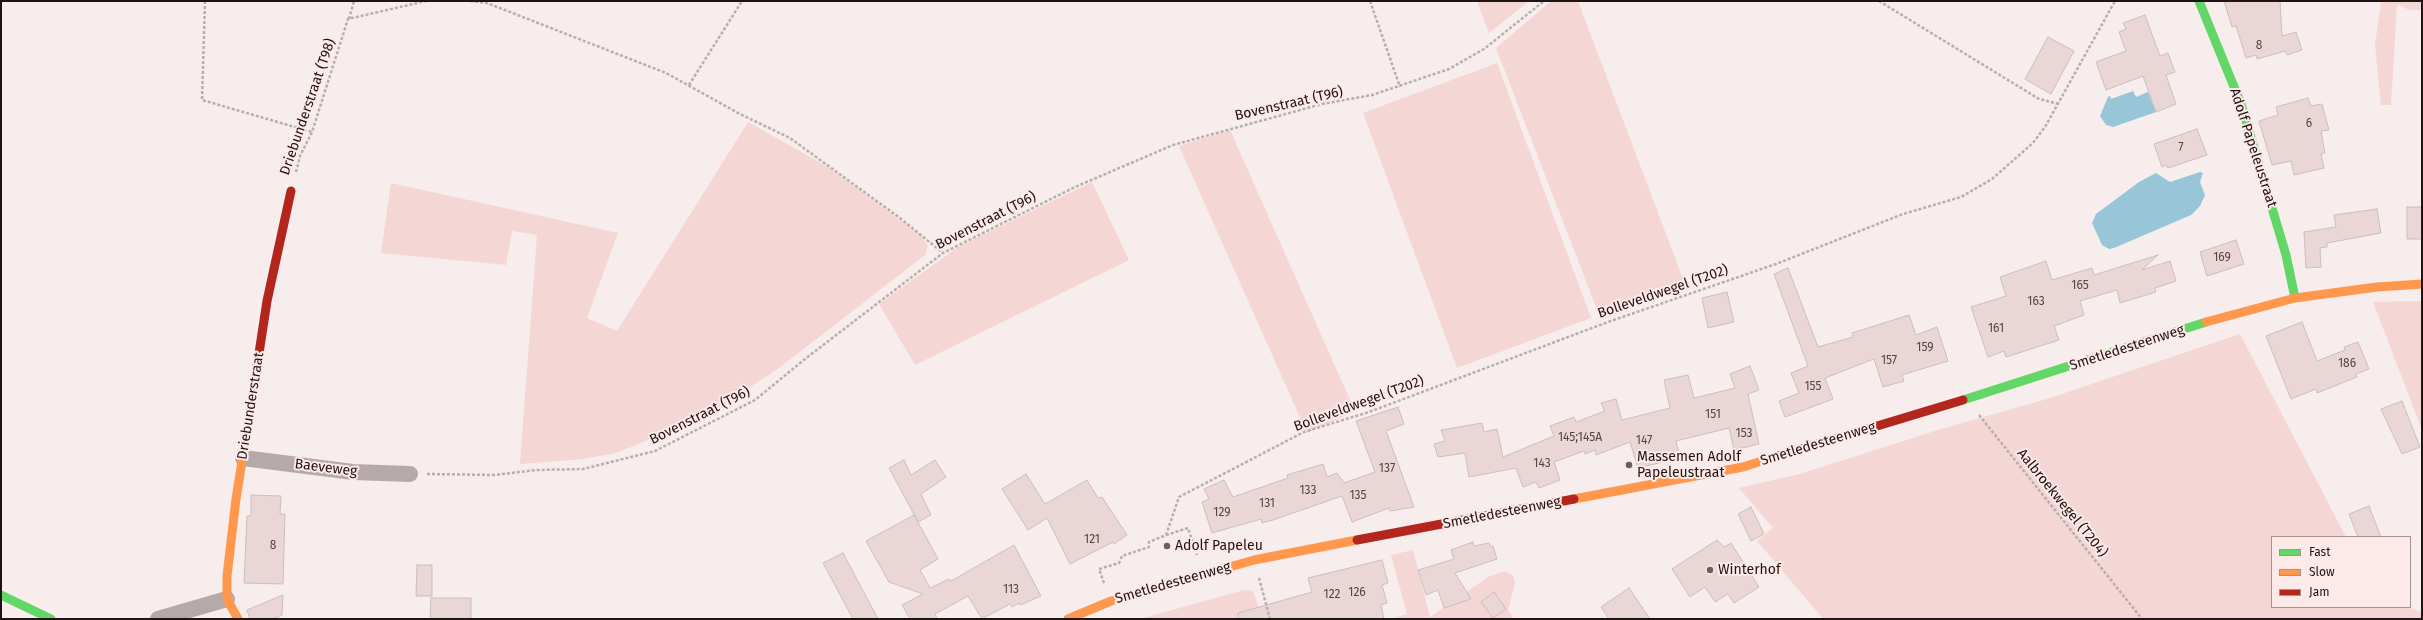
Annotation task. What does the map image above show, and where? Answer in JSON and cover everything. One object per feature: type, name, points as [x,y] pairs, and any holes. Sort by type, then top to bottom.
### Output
[{"type":"street","name":"Adolf Papeleustraat","points":[[2199,1],[2241,104],[2286,255],[2295,298]]},
{"type":"street","name":"Driebunderstraat","points":[[238,619],[228,599],[227,576],[267,301],[291,191]]},
{"type":"street","name":"Smetledesteenweg","points":[[1068,619],[1111,601],[1254,560],[1743,467],[1966,399],[2220,318],[2295,298],[2377,287],[2422,284]]},
{"type":"street","name":"Baeveweg","points":[[243,458],[353,472],[410,474]]},
{"type":"street","points":[[1,595],[51,619]]},
{"type":"street","points":[[158,619],[228,599]]},
{"type":"path","points":[[205,1],[202,100],[312,132]]},
{"type":"path","points":[[348,20],[354,1]]},
{"type":"path","points":[[348,20],[426,1]]},
{"type":"path","points":[[470,1],[487,3],[666,73],[740,114],[790,138],[900,218],[942,252]]},
{"type":"path","points":[[689,86],[742,1]]},
{"type":"path","points":[[1370,1],[1400,86]]},
{"type":"path","name":"Bovenstraat (T96)","points":[[410,474],[494,475],[537,470],[583,469],[655,451],[755,400],[841,330],[942,252],[1075,187],[1173,145],[1230,127],[1322,104],[1372,95],[1449,69],[1484,49],[1544,1]]},
{"type":"path","points":[[1879,1],[2039,99],[2059,104]]},
{"type":"path","name":"Bolleveldwegel (T202)","points":[[1166,535],[1179,497],[1304,432],[1369,412],[1608,322],[1776,264],[1903,214],[1961,197],[1992,179],[2033,143],[2059,104],[2115,1]]},
{"type":"path","name":"Driebunderstraat (T98)","points":[[291,191],[300,156],[312,132],[348,20]]},
{"type":"path","name":"Aalbroekwegel (T204)","points":[[1966,399],[2142,619]]},
{"type":"path","points":[[1111,601],[1099,569],[1119,563],[1122,556],[1149,547],[1149,542],[1188,528],[1203,574]]},
{"type":"path","points":[[1254,560],[1270,619]]},
{"type":"shaded area","points":[[1477,1],[1529,1],[1489,33]]},
{"type":"shaded area","points":[[1551,1],[1578,1],[1686,287],[1601,320],[1496,48]]},
{"type":"shaded area","points":[[2381,1],[2422,1],[2422,10],[2409,10],[2397,4],[2391,105],[2381,105],[2375,45]]},
{"type":"shaded area","points":[[1497,63],[1591,318],[1457,368],[1363,113]]},
{"type":"shaded area","points":[[748,122],[828,167],[918,233],[928,245],[925,255],[779,368],[703,418],[616,453],[583,459],[520,464],[537,235],[512,231],[506,265],[381,253],[391,183],[618,233],[587,318],[617,331]]},
{"type":"shaded area","points":[[1230,130],[1355,411],[1307,433],[1179,146]]},
{"type":"shaded area","points":[[1092,182],[1129,260],[915,365],[879,304],[958,247]]},
{"type":"shaded area","points":[[2422,301],[2422,430],[2373,302]]},
{"type":"shaded area","points":[[2240,334],[2345,536],[2271,536],[2271,608],[2409,608],[2422,612],[2422,619],[1823,619],[1757,541],[1773,528],[1739,488],[1800,474],[1938,430],[2047,399]]},
{"type":"shaded area","points":[[1413,550],[1430,617],[1488,577],[1504,571],[1513,575],[1515,583],[1508,610],[1514,619],[1390,619],[1407,614],[1391,555]]},
{"type":"shaded area","points":[[1244,590],[1253,591],[1263,619],[1140,619]]},
{"type":"water","points":[[2133,91],[2136,97],[2148,92],[2156,112],[2113,127],[2106,125],[2100,116],[2108,97],[2110,96],[2111,99]]},
{"type":"water","points":[[2200,172],[2203,173],[2200,182],[2205,195],[2200,206],[2191,215],[2114,248],[2109,249],[2102,245],[2092,223],[2096,214],[2139,182],[2156,173],[2170,182]]},
{"type":"building","points":[[2224,1],[2280,1],[2282,36],[2296,32],[2302,50],[2287,55],[2285,51],[2257,59],[2256,55],[2246,58],[2236,26],[2232,27]]},
{"type":"building","points":[[2145,15],[2160,56],[2168,53],[2175,72],[2166,75],[2176,104],[2156,112],[2143,76],[2106,90],[2096,62],[2126,51],[2119,32],[2126,29],[2123,23]]},
{"type":"building","points":[[2048,37],[2074,51],[2051,94],[2025,79]]},
{"type":"building","points":[[2308,98],[2311,106],[2322,104],[2329,130],[2321,131],[2325,153],[2321,154],[2324,168],[2294,175],[2291,161],[2272,165],[2259,121],[2278,115],[2276,107]]},
{"type":"building","points":[[2197,129],[2207,155],[2168,168],[2166,165],[2162,167],[2154,144]]},
{"type":"building","points":[[2407,207],[2422,207],[2422,239],[2407,239]]},
{"type":"building","points":[[2377,209],[2381,233],[2327,243],[2327,247],[2320,248],[2321,267],[2306,268],[2304,232],[2336,227],[2334,215]]},
{"type":"building","points":[[2236,240],[2244,264],[2207,276],[2200,252]]},
{"type":"building","points":[[2158,255],[2142,270],[2170,261],[2176,281],[2155,288],[2156,292],[2120,303],[2117,290],[2080,301],[2084,315],[2054,326],[2059,340],[2006,357],[2004,351],[1988,357],[1971,307],[2006,296],[2000,277],[2046,261],[2052,280],[2092,268],[2094,275]]},
{"type":"building","points":[[1788,268],[1818,347],[1853,337],[1852,333],[1909,315],[1916,335],[1937,327],[1948,361],[1902,375],[1904,381],[1883,387],[1874,359],[1825,378],[1833,399],[1785,417],[1779,401],[1799,393],[1791,373],[1808,366],[1774,274]]},
{"type":"building","points":[[1727,292],[1734,322],[1708,328],[1702,298]]},
{"type":"building","points":[[2302,322],[2317,361],[2345,350],[2344,347],[2358,342],[2369,369],[2356,374],[2357,377],[2317,393],[2316,389],[2291,399],[2266,336]]},
{"type":"building","points":[[1750,366],[1759,390],[1748,394],[1759,444],[1734,450],[1729,428],[1676,441],[1680,458],[1638,468],[1630,442],[1596,455],[1595,450],[1585,454],[1584,451],[1554,462],[1560,480],[1539,488],[1536,482],[1523,487],[1516,468],[1469,477],[1465,453],[1438,457],[1434,444],[1445,441],[1441,430],[1482,423],[1484,432],[1497,429],[1503,457],[1554,436],[1550,426],[1574,417],[1576,422],[1605,411],[1601,403],[1616,399],[1622,420],[1670,408],[1664,380],[1688,375],[1694,398],[1735,388],[1730,374]]},
{"type":"building","points":[[2402,401],[2420,447],[2402,454],[2381,409]]},
{"type":"building","points":[[1398,407],[1404,424],[1386,431],[1414,507],[1390,511],[1389,508],[1352,522],[1342,496],[1273,520],[1262,523],[1261,519],[1212,533],[1202,502],[1209,499],[1204,489],[1224,480],[1233,497],[1288,478],[1287,475],[1323,464],[1327,477],[1337,473],[1344,483],[1375,472],[1356,421]]},
{"type":"building","points":[[904,460],[911,475],[935,460],[946,477],[921,494],[931,515],[918,522],[889,468]]},
{"type":"building","points":[[1026,474],[1045,504],[1087,480],[1098,498],[1102,497],[1127,535],[1114,544],[1113,542],[1070,564],[1047,518],[1028,530],[1002,489]]},
{"type":"building","points":[[251,495],[281,496],[280,514],[285,514],[283,584],[244,583],[247,516],[251,516]]},
{"type":"building","points":[[2369,506],[2381,536],[2358,536],[2349,514]]},
{"type":"building","points":[[1751,507],[1764,534],[1751,541],[1738,514]]},
{"type":"building","points":[[914,515],[938,559],[920,570],[930,588],[949,579],[951,581],[1014,545],[1041,596],[1020,605],[1019,603],[1012,607],[1010,604],[982,619],[968,596],[935,614],[937,619],[910,619],[902,605],[923,594],[889,582],[866,541]]},
{"type":"building","name":"Winterhof","points":[[1717,540],[1724,547],[1731,543],[1759,587],[1734,603],[1728,594],[1715,602],[1705,587],[1690,597],[1672,569]]},
{"type":"building","points":[[1473,542],[1474,546],[1489,543],[1491,547],[1493,546],[1497,559],[1455,573],[1471,599],[1444,608],[1438,590],[1426,595],[1418,570],[1454,559],[1451,550]]},
{"type":"building","points":[[843,553],[878,619],[853,619],[823,563]]},
{"type":"building","points":[[1382,560],[1388,583],[1382,585],[1387,603],[1381,605],[1384,619],[1238,619],[1238,613],[1312,592],[1308,578]]},
{"type":"building","points":[[417,565],[432,565],[432,596],[416,596]]},
{"type":"building","points":[[1629,588],[1650,619],[1609,619],[1601,607]]},
{"type":"building","points":[[1494,592],[1506,609],[1493,618],[1481,602]]},
{"type":"building","points":[[283,595],[282,615],[273,619],[250,619],[247,610]]},
{"type":"building","points":[[431,598],[471,598],[471,619],[430,619]]},
{"type":"traffic: fast","points":[[2199,1],[2241,104],[2286,255],[2295,298]]},
{"type":"traffic: fast","points":[[1963,400],[2206,322]]},
{"type":"traffic: fast","points":[[1,595],[51,619]]},
{"type":"traffic: slow","points":[[2206,322],[2295,298],[2377,287],[2422,284]]},
{"type":"traffic: slow","points":[[238,619],[227,599],[227,576],[236,499],[252,399]]},
{"type":"traffic: slow","points":[[1574,499],[1743,467],[1768,459]]},
{"type":"traffic: slow","points":[[1068,619],[1111,601],[1254,560],[1357,540]]},
{"type":"traffic: jam","points":[[252,399],[267,301],[291,191]]},
{"type":"traffic: jam","points":[[1768,459],[1963,400]]},
{"type":"traffic: jam","points":[[1357,540],[1574,499]]},
{"type":"place","name":"Massemen Adolf Papeleustraat","points":[[1629,465]]},
{"type":"place","name":"Adolf Papeleu","points":[[1167,546]]},
{"type":"place","name":"Winterhof","points":[[1710,570]]}]
